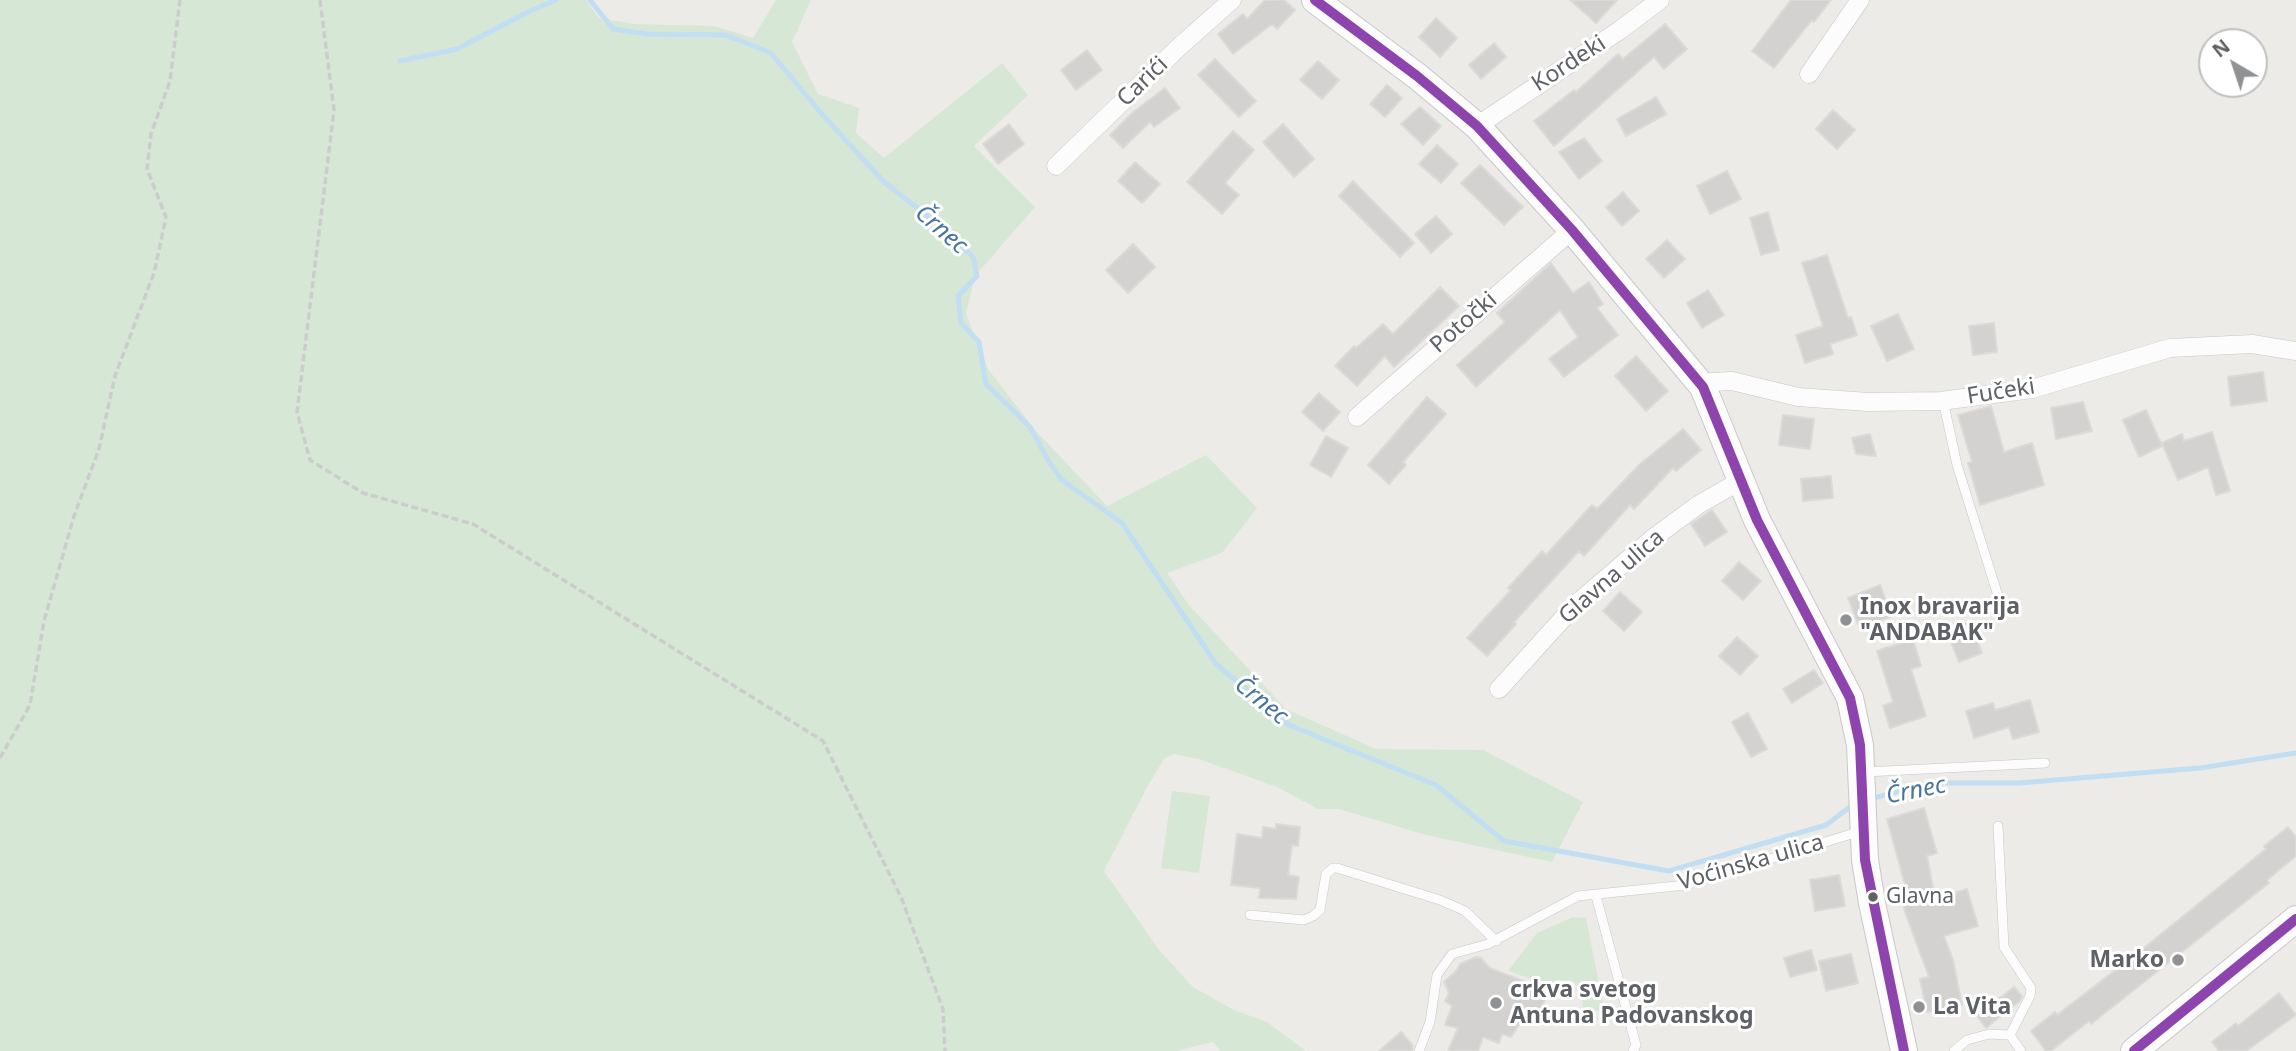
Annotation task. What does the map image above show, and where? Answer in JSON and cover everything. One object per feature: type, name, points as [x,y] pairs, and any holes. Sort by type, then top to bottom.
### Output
[{"type":"street","name":"Carići","points":[[1056,166],[1179,47],[1232,0]]},
{"type":"street","points":[[1315,0],[1417,76],[1477,126],[1572,230],[1703,387],[1757,520],[1850,698],[1860,745],[1861,802],[1872,903],[1904,1051]]},
{"type":"street","name":"Kordeki","points":[[1477,126],[1660,0]]},
{"type":"street","points":[[1810,74],[1860,0]]},
{"type":"street","name":"Potočki","points":[[1357,417],[1572,230]]},
{"type":"street","name":"Fučeki","points":[[1703,387],[1712,382],[1732,381],[1798,397],[1868,402],[1943,400],[2032,389],[2170,348],[2252,344],[2296,351]]},
{"type":"street","name":"Glavna ulica","points":[[1499,689],[1576,604],[1653,539],[1699,505],[1740,481]]},
{"type":"street","points":[[2134,1051],[2296,919]]},
{"type":"lane","points":[[1943,400],[1957,465],[2000,602]]},
{"type":"lane","name":"Voćinska ulica","points":[[1419,1051],[1430,1022],[1437,975],[1452,954],[1496,941],[1578,896],[1686,885],[1861,802],[2045,762]]},
{"type":"lane","points":[[1998,826],[2004,947],[2031,988],[2030,996],[2010,1035]]},
{"type":"lane","points":[[1250,915],[1304,920],[1313,916],[1320,909],[1326,874],[1333,868],[1338,868],[1440,900],[1465,911],[1496,941]]},
{"type":"lane","points":[[1596,896],[1636,1045],[1633,1051]]},
{"type":"lane","points":[[1954,1051],[1967,1040],[1989,1034],[2010,1035]]},
{"type":"lane","points":[[2010,1035],[2021,1051]]},
{"type":"path","points":[[0,758],[30,705],[48,608],[74,516],[99,449],[115,376],[154,273],[166,217],[147,169],[151,135],[170,81],[180,0]]},
{"type":"path","points":[[320,0],[334,110],[297,412],[310,460],[363,493],[473,524],[823,741],[901,897],[943,1009],[945,1051]]},
{"type":"green space","points":[[0,0],[586,0],[599,18],[635,24],[714,26],[753,38],[776,0],[811,0],[792,42],[818,94],[859,108],[856,133],[884,158],[1002,63],[1028,95],[974,146],[1035,207],[975,276],[966,314],[988,369],[1035,430],[1107,506],[1206,455],[1257,508],[1222,553],[1167,573],[1188,604],[1286,709],[1376,749],[1483,750],[1583,802],[1552,862],[1426,835],[1339,809],[1318,809],[1277,787],[1199,759],[1174,754],[1164,759],[1104,871],[1159,950],[1193,987],[1234,1010],[1267,1022],[1306,1051],[1221,1051],[1213,1042],[1176,1051],[0,1051]]},
{"type":"green space","points":[[1172,791],[1210,796],[1199,873],[1161,868]]},
{"type":"green space","points":[[1573,917],[1586,918],[1604,1009],[1592,1012],[1583,1010],[1582,993],[1573,981],[1558,980],[1549,985],[1508,971],[1537,933]]},
{"type":"building","points":[[1265,0],[1284,0],[1295,10],[1277,29],[1272,24],[1233,54],[1218,34],[1243,14],[1247,19]]},
{"type":"building","points":[[1570,0],[1617,0],[1596,23]]},
{"type":"building","points":[[1791,0],[1831,0],[1774,68],[1752,51]]},
{"type":"building","points":[[1436,18],[1457,38],[1440,57],[1419,37]]},
{"type":"building","points":[[1665,24],[1687,49],[1664,69],[1654,57],[1554,146],[1534,121],[1574,90],[1576,92],[1618,54],[1623,59]]},
{"type":"building","points":[[1494,43],[1506,57],[1481,79],[1469,65]]},
{"type":"building","points":[[1087,50],[1102,70],[1076,90],[1061,70]]},
{"type":"building","points":[[1215,59],[1256,101],[1239,117],[1198,75]]},
{"type":"building","points":[[1318,61],[1339,80],[1322,99],[1300,80]]},
{"type":"building","points":[[1387,85],[1402,98],[1385,117],[1370,104]]},
{"type":"building","points":[[1165,88],[1180,108],[1154,127],[1150,122],[1123,148],[1110,135],[1132,113]]},
{"type":"building","points":[[1656,97],[1666,114],[1626,136],[1617,119]]},
{"type":"building","points":[[1420,107],[1441,126],[1423,145],[1401,124]]},
{"type":"building","points":[[1833,110],[1855,130],[1837,149],[1816,129]]},
{"type":"building","points":[[1009,124],[1024,144],[998,164],[983,144]]},
{"type":"building","points":[[1283,124],[1314,159],[1294,177],[1263,142]]},
{"type":"building","points":[[1233,131],[1254,150],[1225,183],[1239,195],[1222,214],[1187,182]]},
{"type":"building","points":[[1584,138],[1602,161],[1579,179],[1559,152]]},
{"type":"building","points":[[1437,145],[1458,164],[1441,183],[1419,164]]},
{"type":"building","points":[[1135,162],[1160,184],[1142,203],[1118,181]]},
{"type":"building","points":[[1480,165],[1523,207],[1504,225],[1461,183]]},
{"type":"building","points":[[1727,171],[1741,199],[1710,214],[1697,186]]},
{"type":"building","points":[[1353,181],[1414,243],[1400,257],[1339,196]]},
{"type":"building","points":[[1623,192],[1639,211],[1622,226],[1606,207]]},
{"type":"building","points":[[1768,212],[1779,250],[1761,255],[1750,218]]},
{"type":"building","points":[[1436,216],[1452,234],[1431,253],[1415,234]]},
{"type":"building","points":[[1667,240],[1685,259],[1664,278],[1646,259]]},
{"type":"building","points":[[1133,244],[1155,267],[1128,293],[1106,270]]},
{"type":"building","points":[[1827,255],[1848,318],[1851,317],[1857,335],[1830,344],[1833,354],[1805,363],[1796,335],[1823,326],[1802,263]]},
{"type":"building","points":[[1551,263],[1573,293],[1589,282],[1603,304],[1597,308],[1618,335],[1564,377],[1549,359],[1578,337],[1560,310],[1476,387],[1457,365],[1505,322],[1497,313]]},
{"type":"building","points":[[1440,287],[1459,306],[1394,367],[1385,356],[1357,386],[1335,366],[1354,346],[1356,348],[1383,324],[1393,334]]},
{"type":"building","points":[[1708,290],[1724,315],[1702,328],[1687,303]]},
{"type":"building","points":[[1898,314],[1914,349],[1887,361],[1871,326]]},
{"type":"building","points":[[1994,323],[1997,352],[1973,355],[1969,326]]},
{"type":"building","points":[[1636,356],[1668,391],[1646,411],[1615,376]]},
{"type":"building","points":[[2263,372],[2267,401],[2231,406],[2228,377]]},
{"type":"building","points":[[1319,393],[1340,412],[1323,431],[1302,412]]},
{"type":"building","points":[[1427,397],[1446,414],[1403,462],[1406,465],[1389,484],[1368,465]]},
{"type":"building","points":[[2083,402],[2092,431],[2056,439],[2051,408]]},
{"type":"building","points":[[1991,406],[2004,452],[2032,443],[2044,485],[1980,505],[1968,463],[1972,462],[1958,415]]},
{"type":"building","points":[[2146,410],[2162,446],[2139,457],[2123,420]]},
{"type":"building","points":[[1783,415],[1814,419],[1810,449],[1779,445]]},
{"type":"building","points":[[1683,429],[1701,450],[1676,471],[1673,468],[1634,509],[1630,505],[1584,556],[1579,551],[1487,656],[1467,638],[1542,551],[1546,555],[1592,505],[1597,509],[1639,465]]},
{"type":"building","points":[[2212,432],[2230,491],[2216,495],[2208,467],[2178,480],[2162,443],[2182,434],[2184,441]]},
{"type":"building","points":[[1870,434],[1876,456],[1856,454],[1852,438]]},
{"type":"building","points":[[1326,436],[1348,448],[1331,477],[1310,465]]},
{"type":"building","points":[[1831,476],[1833,498],[1803,501],[1801,479]]},
{"type":"building","points":[[1712,510],[1727,532],[1705,546],[1691,524]]},
{"type":"building","points":[[1739,562],[1761,581],[1743,600],[1722,581]]},
{"type":"building","points":[[1880,585],[1892,616],[1860,629],[1848,598]]},
{"type":"building","points":[[1620,592],[1642,612],[1624,631],[1603,611]]},
{"type":"building","points":[[1970,622],[1982,653],[1959,662],[1947,632]]},
{"type":"building","points":[[1737,637],[1758,656],[1740,675],[1719,656]]},
{"type":"building","points":[[1913,639],[1921,666],[1911,669],[1926,716],[1890,728],[1883,706],[1893,702],[1877,651]]},
{"type":"building","points":[[1814,670],[1823,683],[1792,703],[1783,689]]},
{"type":"building","points":[[2030,700],[2039,732],[2013,739],[2009,727],[1974,738],[1966,711],[1993,703],[1995,710]]},
{"type":"building","points":[[1748,713],[1767,749],[1751,757],[1732,722]]},
{"type":"building","points":[[1924,808],[1937,853],[1927,856],[1935,898],[1967,889],[1978,926],[1944,936],[1953,960],[1962,1005],[1927,1012],[1920,979],[1929,977],[1905,912],[1900,886],[1905,885],[1887,819]]},
{"type":"building","points":[[1276,824],[1300,827],[1298,846],[1292,845],[1288,875],[1299,877],[1296,899],[1259,898],[1260,888],[1231,885],[1237,834],[1262,838],[1263,827],[1276,829]]},
{"type":"building","points":[[2288,827],[2296,837],[2296,856],[2267,880],[2269,883],[2091,1024],[2089,1021],[2051,1051],[2046,1051],[2031,1031],[2055,1012],[2057,1015],[2139,952],[2266,849],[2264,846]]},
{"type":"building","points":[[1839,875],[1845,906],[1815,911],[1810,880]]},
{"type":"building","points":[[1811,950],[1817,970],[1790,977],[1784,958]]},
{"type":"building","points":[[1851,954],[1858,983],[1826,991],[1819,961]]},
{"type":"building","name":"crkva svetog Antuna Padovanskog","points":[[1476,957],[1481,958],[1490,968],[1549,991],[1541,1008],[1536,1014],[1527,1012],[1511,1037],[1502,1034],[1499,1043],[1483,1037],[1478,1051],[1448,1051],[1458,1028],[1445,1025],[1452,1006],[1445,1001],[1449,993],[1444,982],[1460,964]]},
{"type":"building","points":[[2014,987],[2022,996],[2020,1001],[1986,1028],[1977,1016]]},
{"type":"building","points":[[2279,993],[2296,1015],[2246,1051],[2219,1051],[2212,1042],[2236,1023],[2238,1026]]},
{"type":"building","points":[[1401,1032],[1413,1046],[1412,1051],[1379,1051]]},
{"type":"waterway","name":"Črnec","points":[[400,61],[457,49],[556,0]]},
{"type":"waterway","name":"Črnec","points":[[590,0],[613,29],[647,34],[726,35],[771,53],[884,182],[943,228],[973,257],[977,276],[958,296],[961,323],[979,342],[986,384],[1030,427],[1062,480],[1122,523],[1216,664],[1289,725],[1436,785],[1504,841],[1669,871],[1826,825],[1854,804]]},
{"type":"waterway","name":"Črnec","points":[[1870,799],[1930,783],[2019,783],[2200,768],[2296,753]]},
{"type":"transit line","points":[[1315,0],[1417,76],[1477,126],[1572,230],[1703,387],[1757,520],[1850,698],[1860,745],[1865,860],[1904,1051]]},
{"type":"transit line","points":[[2134,1051],[2296,919]]},
{"type":"place","name":"Inox bravarija \"ANDABAK\"","points":[[1846,620]]},
{"type":"place","name":"Glavna","points":[[1873,897]]},
{"type":"place","name":"Marko","points":[[2178,960]]},
{"type":"place","name":"crkva svetog Antuna Padovanskog","points":[[1496,1003]]},
{"type":"place","name":"La Vita","points":[[1919,1007]]}]
